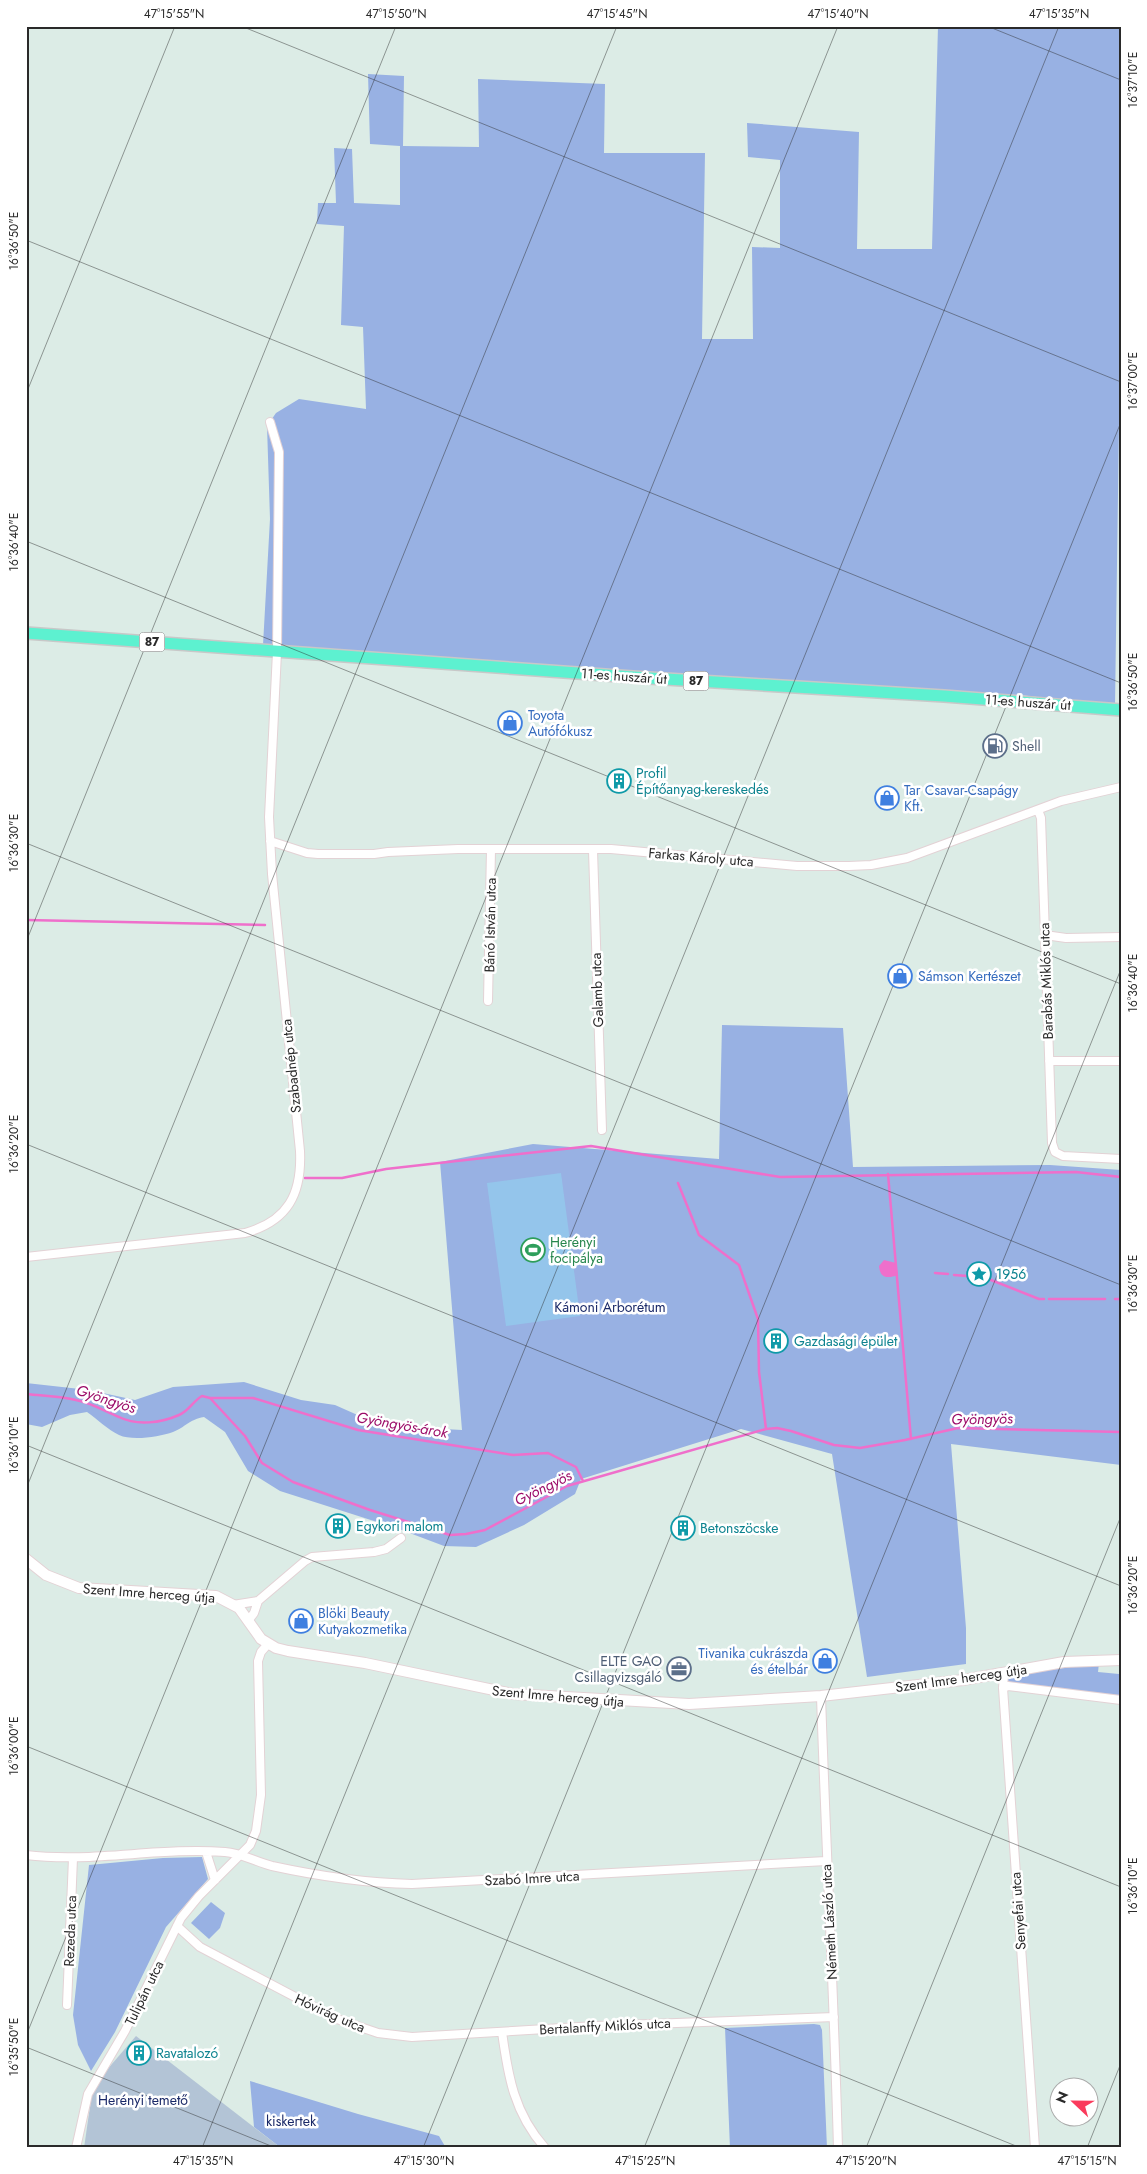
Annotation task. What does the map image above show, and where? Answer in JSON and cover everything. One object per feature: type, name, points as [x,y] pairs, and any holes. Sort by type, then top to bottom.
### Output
[{"type":"main road","name":"87","points":[[26,633],[277,652]]},
{"type":"main road","name":"11-es huszár út","points":[[277,652],[633,677],[944,696],[1121,710]]},
{"type":"main road","name":"Szent Imre herceg útja","points":[[26,1559],[46,1575],[79,1588],[216,1596],[234,1605],[261,1639],[268,1644],[288,1651],[365,1663],[512,1694],[690,1704],[821,1696],[1004,1674],[1064,1662],[1121,1660]]},
{"type":"street","name":"Szabadnép utca","points":[[26,1257],[245,1232],[265,1226],[275,1219],[292,1200],[298,1187],[300,1151],[270,841],[269,793],[277,652],[280,452],[270,422]]},
{"type":"street","name":"Farkas Károly utca","points":[[270,841],[307,853],[318,854],[491,849],[593,850],[798,866],[871,865],[907,858],[1061,801],[1121,786]]},
{"type":"street","name":"Barabás Miklós utca","points":[[1038,810],[1041,818],[1052,1143],[1055,1152],[1063,1156],[1121,1158]]},
{"type":"street","name":"Bánó István utca","points":[[488,1001],[491,849]]},
{"type":"street","name":"Galamb utca","points":[[593,850],[602,1130]]},
{"type":"street","points":[[1045,935],[1066,938],[1121,937]]},
{"type":"street","points":[[1049,1061],[1121,1060]]},
{"type":"street","points":[[248,1621],[254,1613],[258,1601],[304,1561],[312,1557],[374,1552],[386,1549],[401,1538]]},
{"type":"street","points":[[234,1605],[258,1601]]},
{"type":"street","name":"Tulipán utca","points":[[76,2148],[88,2094],[126,2031],[181,1918],[250,1845],[260,1813],[261,1795],[258,1661],[261,1652],[268,1644]]},
{"type":"street","name":"Senyefai utca","points":[[1004,1674],[1003,1688],[1035,2148]]},
{"type":"street","name":"Szent Imre herceg útja","points":[[1003,1688],[1008,1686],[1121,1700]]},
{"type":"street","name":"Németh László utca","points":[[821,1696],[838,2148]]},
{"type":"street","points":[[26,1855],[73,1858],[162,1852],[222,1851],[241,1855]]},
{"type":"street","points":[[206,1852],[215,1880]]},
{"type":"street","name":"Szabó Imre utca","points":[[241,1855],[270,1865],[309,1873],[366,1882],[412,1884],[826,1861]]},
{"type":"street","name":"Rezeda utca","points":[[67,2005],[73,1858]]},
{"type":"street","name":"Hóvirág utca","points":[[177,1926],[200,1947],[226,1962],[322,2012],[365,2030],[412,2037],[502,2032]]},
{"type":"street","name":"Bertalanffy Miklós utca","points":[[502,2032],[596,2026],[834,2018]]},
{"type":"street","points":[[502,2032],[510,2079],[518,2108],[525,2124],[545,2148]]},
{"type":"green space","points":[[938,26],[1121,26],[1121,281],[1115,706],[1020,695],[736,681],[263,645],[270,519],[267,426],[276,413],[299,399],[366,409],[363,327],[341,325],[344,226],[317,224],[318,203],[336,203],[334,148],[352,149],[354,203],[400,205],[400,146],[370,144],[368,74],[404,76],[403,146],[479,147],[478,79],[605,84],[604,153],[705,153],[702,339],[753,339],[752,247],[780,248],[780,160],[748,157],[747,123],[859,132],[857,249],[932,249]]},
{"type":"green space","name":"Kámoni Arborétum","points":[[722,1025],[843,1028],[853,1167],[1050,1165],[1121,1170],[1121,1465],[951,1444],[966,1628],[966,1664],[867,1677],[832,1454],[741,1429],[581,1479],[575,1494],[524,1525],[476,1547],[444,1546],[399,1529],[280,1491],[248,1471],[225,1432],[204,1417],[194,1420],[173,1432],[153,1437],[138,1438],[119,1435],[87,1412],[70,1415],[42,1427],[26,1424],[26,1383],[89,1390],[135,1400],[173,1387],[244,1382],[301,1400],[335,1405],[371,1421],[408,1427],[462,1430],[440,1162],[533,1144],[719,1159]]},
{"type":"green space","points":[[1099,1663],[1098,1672],[1119,1674],[1121,1669],[1121,1698],[1008,1686],[1006,1676]]},
{"type":"green space","points":[[202,1857],[208,1879],[166,1927],[115,2032],[91,2071],[78,2045],[73,2015],[89,1865],[163,1858]]},
{"type":"green space","points":[[211,1902],[225,1913],[220,1928],[209,1939],[191,1923]]},
{"type":"green space","points":[[820,2025],[822,2030],[827,2148],[730,2148],[725,2028]]},
{"type":"green space","name":"Herényi temető","points":[[136,2036],[281,2148],[84,2148],[93,2086]]},
{"type":"green space","name":"kiskertek","points":[[250,2081],[358,2114],[439,2136],[446,2148],[281,2148],[254,2127]]},
{"type":"shaded area","name":"Herényi focipálya","points":[[561,1173],[580,1316],[506,1326],[487,1183]]},
{"type":"shaded area","points":[[884,1260],[896,1263],[898,1275],[887,1277],[881,1273],[879,1266]]},
{"type":"waterway","points":[[26,920],[265,925]]},
{"type":"waterway","points":[[305,1178],[342,1178],[386,1169],[591,1146],[780,1177],[1076,1172],[1121,1177]]},
{"type":"waterway","points":[[888,1174],[911,1439]]},
{"type":"waterway","points":[[678,1183],[699,1235],[739,1265],[758,1319],[759,1372],[766,1429]]},
{"type":"waterway","points":[[935,1273],[948,1274]]},
{"type":"waterway","points":[[954,1275],[981,1277]]},
{"type":"waterway","points":[[986,1278],[1039,1299],[1044,1299]]},
{"type":"waterway","points":[[1049,1299],[1105,1299]]},
{"type":"waterway","points":[[1115,1299],[1121,1299]]},
{"type":"waterway","name":"Gyöngyös","points":[[26,1394],[82,1401],[133,1422],[157,1422],[172,1418],[186,1411],[202,1396],[210,1398],[245,1436],[262,1463],[293,1482],[370,1510],[450,1535],[485,1530],[567,1486],[766,1429],[777,1428],[834,1445],[860,1448],[958,1428],[1121,1432]]},
{"type":"waterway","name":"Gyöngyös-árok","points":[[211,1398],[253,1398],[358,1430],[513,1455],[548,1453],[576,1467],[583,1481]]},
{"type":"place","name":"Toyota Autófókusz","points":[[510,723]]},
{"type":"place","name":"Shell","points":[[995,746]]},
{"type":"place","name":"Profil Építőanyag-kereskedés","points":[[619,781]]},
{"type":"place","name":"Tar Csavar-Csapágy Kft.","points":[[887,798]]},
{"type":"place","name":"Sámson Kertészet","points":[[900,976]]},
{"type":"place","name":"Herényi focipálya","points":[[533,1250]]},
{"type":"place","name":"1956","points":[[979,1274]]},
{"type":"place","name":"Gazdasági épület","points":[[776,1341]]},
{"type":"place","name":"Egykori malom","points":[[338,1526]]},
{"type":"place","name":"Betonszöcske","points":[[683,1528]]},
{"type":"place","name":"Blöki Beauty Kutyakozmetika","points":[[301,1621]]},
{"type":"place","name":"Tivanika cukrászda és ételbár","points":[[825,1661]]},
{"type":"place","name":"ELTE GAO Csillagvizsgáló","points":[[679,1669]]},
{"type":"place","name":"Ravatalozó","points":[[139,2053]]}]
